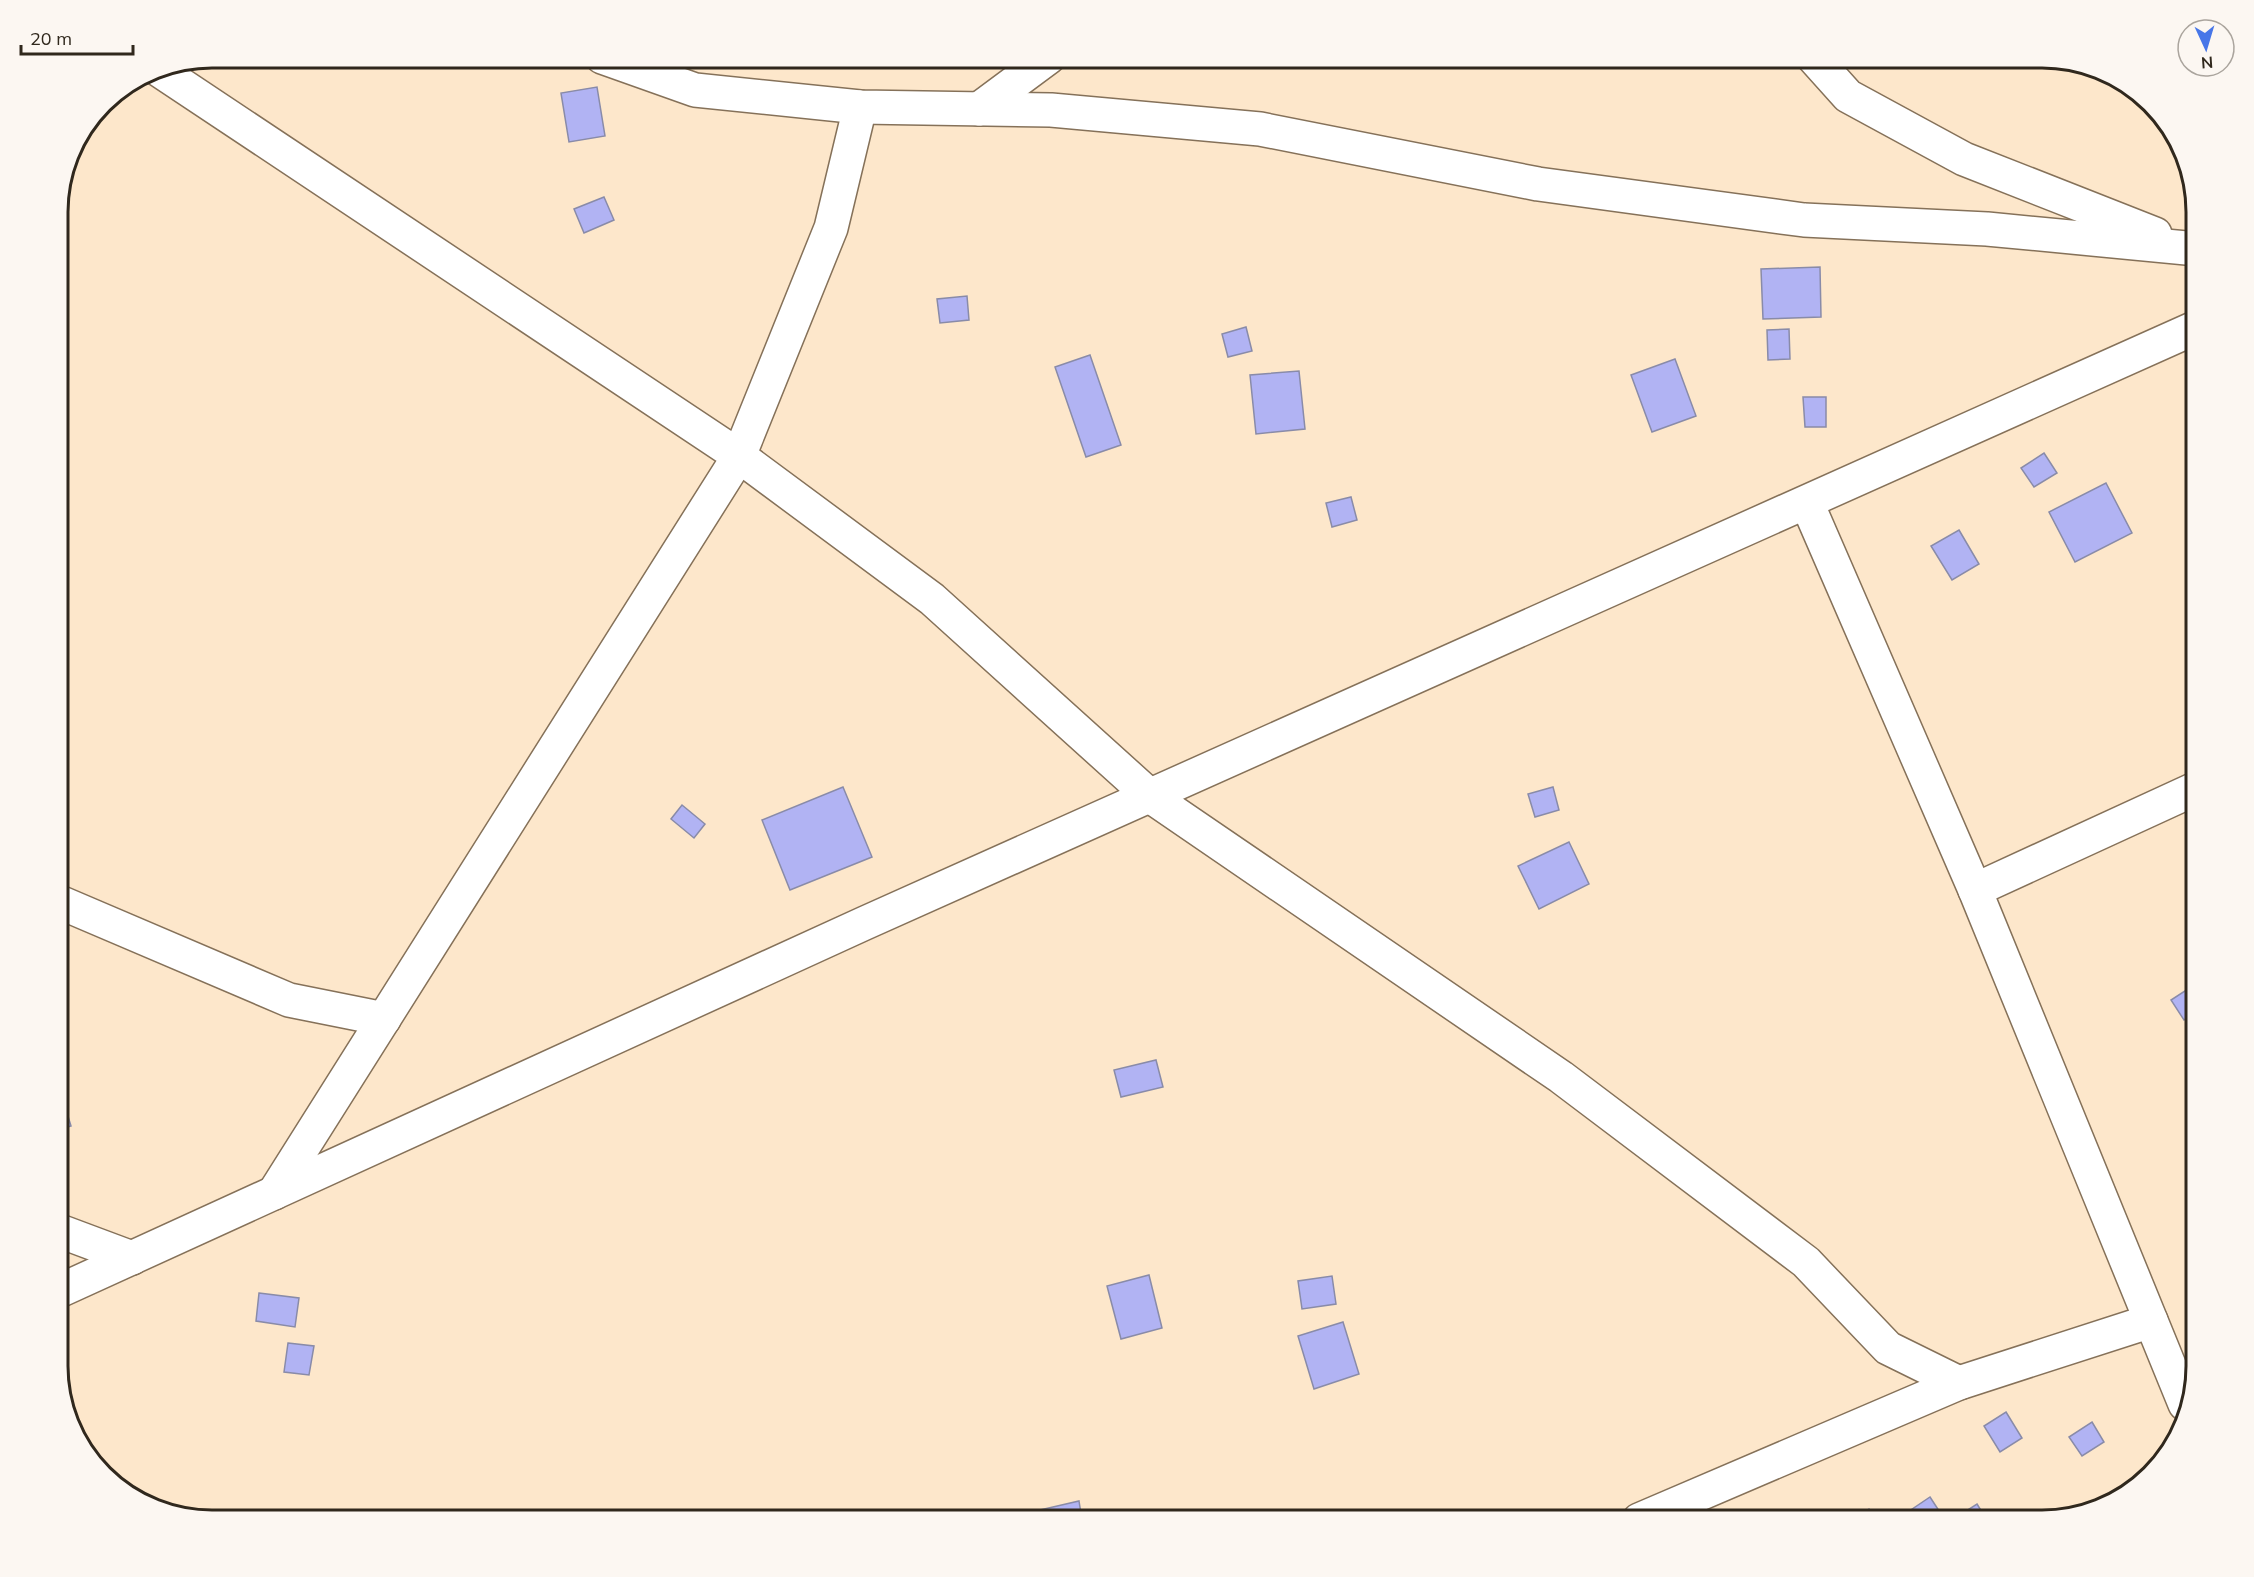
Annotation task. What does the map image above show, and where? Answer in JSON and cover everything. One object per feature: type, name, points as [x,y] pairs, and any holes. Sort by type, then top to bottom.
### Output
[{"type":"street","points":[[633,68],[695,90],[860,107],[1051,110],[1260,129],[1538,184],[1804,220],[1987,229],[2186,247]]},
{"type":"street","points":[[979,109],[1034,68]]},
{"type":"street","points":[[1823,68],[1848,96],[1964,159],[2186,245]]},
{"type":"street","points":[[166,75],[739,456],[933,599],[1150,796],[1561,1077],[1806,1262],[1888,1348],[1959,1383]]},
{"type":"street","points":[[274,1193],[739,456],[831,228],[860,107]]},
{"type":"street","points":[[68,1287],[844,933],[2186,332]]},
{"type":"street","points":[[1808,503],[1975,891],[2183,1398]]},
{"type":"street","points":[[1975,891],[2186,793]]},
{"type":"street","points":[[68,906],[289,1000],[384,1019]]},
{"type":"street","points":[[68,1234],[132,1258]]},
{"type":"street","points":[[1662,1510],[1959,1383],[2151,1321]]},
{"type":"building","points":[[597,87],[605,136],[569,142],[561,93]]},
{"type":"building","points":[[604,197],[614,220],[584,233],[574,209]]},
{"type":"building","points":[[1820,267],[1821,317],[1763,319],[1761,269]]},
{"type":"building","points":[[967,296],[969,320],[940,323],[937,299]]},
{"type":"building","points":[[1246,327],[1252,351],[1228,357],[1222,334]]},
{"type":"building","points":[[1789,329],[1790,359],[1768,360],[1767,330]]},
{"type":"building","points":[[1090,355],[1121,445],[1086,457],[1055,367]]},
{"type":"building","points":[[1675,359],[1696,416],[1652,432],[1631,375]]},
{"type":"building","points":[[1299,371],[1305,429],[1256,434],[1250,375]]},
{"type":"building","points":[[1803,397],[1826,397],[1826,427],[1805,427]]},
{"type":"building","points":[[2044,453],[2057,473],[2034,487],[2021,468]]},
{"type":"building","points":[[2106,483],[2132,533],[2075,562],[2049,512]]},
{"type":"building","points":[[1351,497],[1357,520],[1332,527],[1326,503]]},
{"type":"building","points":[[1959,530],[1979,564],[1952,580],[1931,546]]},
{"type":"building","points":[[843,787],[872,857],[790,890],[762,820]]},
{"type":"building","points":[[1553,787],[1559,810],[1535,817],[1528,794]]},
{"type":"building","points":[[682,805],[705,824],[694,838],[671,819]]},
{"type":"building","points":[[1569,842],[1589,884],[1539,909],[1518,866]]},
{"type":"building","points":[[2186,990],[2186,1019],[2184,1020],[2171,1000]]},
{"type":"building","points":[[1156,1060],[1163,1087],[1121,1097],[1114,1070]]},
{"type":"building","points":[[1149,1275],[1162,1328],[1121,1339],[1107,1286]]},
{"type":"building","points":[[1332,1276],[1336,1304],[1302,1309],[1298,1281]]},
{"type":"building","points":[[259,1293],[299,1298],[295,1327],[256,1321]]},
{"type":"building","points":[[1343,1322],[1359,1374],[1314,1389],[1298,1336]]},
{"type":"building","points":[[288,1343],[314,1346],[309,1375],[284,1372]]},
{"type":"building","points":[[2006,1412],[2022,1438],[2000,1452],[1984,1426]]},
{"type":"building","points":[[2092,1422],[2104,1442],[2082,1456],[2069,1437]]},
{"type":"building","points":[[1930,1497],[1938,1510],[1911,1510]]},
{"type":"building","points":[[1079,1501],[1080,1510],[1040,1510]]},
{"type":"building","points":[[1977,1504],[1981,1510],[1968,1510]]}]
